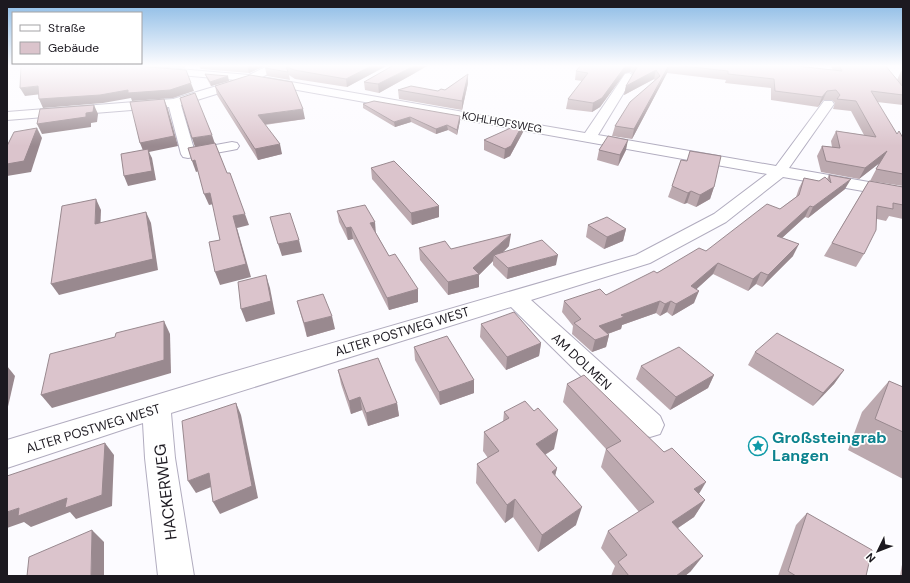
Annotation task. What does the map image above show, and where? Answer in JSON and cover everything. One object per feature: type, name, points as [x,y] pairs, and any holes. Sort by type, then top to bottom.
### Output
[{"type":"street","points":[[8,120],[174,103],[210,92]]},
{"type":"street","name":"KOHLHOFSWEG","points":[[330,92],[903,193]]},
{"type":"street","points":[[346,95],[351,92]]},
{"type":"street","points":[[589,138],[619,92]]},
{"type":"street","points":[[174,103],[188,154],[232,146]]},
{"type":"street","name":"ALTER POSTWEG WEST","points":[[7,454],[158,408],[219,387],[643,259],[720,218],[779,172],[828,104]]},
{"type":"street","name":"AM DOLMEN","points":[[515,298],[650,425]]},
{"type":"street","name":"HACKERWEG","points":[[158,408],[160,458],[176,576]]},
{"type":"building","points":[[38,92],[116,92],[100,95],[39,99]]},
{"type":"building","points":[[219,92],[296,92],[303,109],[258,115],[280,144],[255,149]]},
{"type":"building","points":[[411,92],[464,92],[462,101]]},
{"type":"building","points":[[573,92],[606,92],[602,98],[593,103],[568,99]]},
{"type":"building","points":[[641,92],[654,92],[634,129],[615,126],[630,102]]},
{"type":"building","points":[[784,92],[826,92],[822,97]]},
{"type":"building","points":[[838,92],[872,92],[897,134],[899,131],[903,138],[903,174],[876,169],[887,151],[865,168],[826,161],[822,146],[840,148],[836,131],[876,137],[856,101],[837,99],[840,95]]},
{"type":"building","points":[[881,92],[903,92],[903,95]]},
{"type":"building","points":[[195,93],[212,135],[192,138],[180,98]]},
{"type":"building","points":[[164,99],[174,136],[140,143],[130,102]]},
{"type":"building","points":[[374,101],[460,116],[457,130],[447,125],[436,129],[410,117],[394,122],[363,104]]},
{"type":"building","points":[[94,105],[93,112],[86,113],[86,117],[37,124],[40,109]]},
{"type":"building","points":[[524,122],[511,146],[505,149],[484,140]]},
{"type":"building","points":[[37,128],[24,161],[7,164],[7,146],[14,132]]},
{"type":"building","points":[[608,136],[628,140],[620,155],[599,150]]},
{"type":"building","points":[[215,143],[227,173],[230,173],[245,214],[233,216],[246,264],[215,272],[209,242],[220,240],[210,193],[204,194],[195,160],[192,161],[188,148]]},
{"type":"building","points":[[148,149],[152,171],[124,176],[121,154]]},
{"type":"building","points":[[690,151],[721,156],[714,187],[700,195],[691,191],[688,193],[672,186],[681,160],[687,161]]},
{"type":"building","points":[[394,161],[439,206],[411,213],[371,168]]},
{"type":"building","points":[[829,175],[851,179],[813,207],[810,206],[777,236],[799,244],[768,275],[761,272],[753,279],[718,263],[691,286],[699,291],[676,304],[671,301],[665,304],[660,301],[621,315],[624,317],[599,326],[609,335],[595,340],[574,323],[581,319],[564,301],[600,289],[606,295],[654,271],[657,273],[699,248],[706,251],[767,204],[780,209],[799,195],[804,178],[819,181],[825,177],[831,183]]},
{"type":"building","points":[[869,181],[903,187],[903,205],[893,203],[893,209],[877,206],[876,230],[864,254],[832,243]]},
{"type":"building","points":[[96,199],[95,224],[146,212],[153,259],[51,284],[62,206]]},
{"type":"building","points":[[365,205],[375,222],[370,223],[389,256],[395,254],[418,289],[387,298],[351,227],[346,228],[337,211]]},
{"type":"building","points":[[290,213],[299,240],[278,244],[270,217]]},
{"type":"building","points":[[607,217],[626,229],[607,237],[588,225]]},
{"type":"building","points":[[511,234],[473,268],[479,274],[448,282],[419,248],[445,241],[451,249]]},
{"type":"building","points":[[542,240],[558,255],[508,268],[494,255]]},
{"type":"building","points":[[266,275],[271,301],[241,309],[238,282]]},
{"type":"building","points":[[323,294],[332,316],[304,323],[297,301]]},
{"type":"building","points":[[514,312],[541,343],[507,357],[481,324]]},
{"type":"building","points":[[164,321],[164,360],[41,395],[50,354],[115,337],[116,333]]},
{"type":"building","points":[[777,333],[844,370],[823,393],[755,352]]},
{"type":"building","points":[[447,336],[474,380],[439,392],[414,347]]},
{"type":"building","points":[[679,347],[714,375],[676,397],[641,366]]},
{"type":"building","points":[[378,358],[397,403],[366,413],[360,397],[349,401],[338,370]]},
{"type":"building","points":[[584,375],[664,452],[672,448],[706,482],[694,489],[705,500],[672,522],[703,556],[676,576],[629,576],[618,562],[627,555],[608,531],[654,502],[606,449],[621,441],[567,384]]},
{"type":"building","points":[[889,381],[903,387],[903,432],[875,419]]},
{"type":"building","points":[[525,401],[534,411],[538,408],[558,430],[536,444],[557,468],[552,472],[582,507],[542,535],[515,499],[507,505],[477,464],[499,451],[484,432],[509,418],[504,412]]},
{"type":"building","points":[[236,403],[252,486],[213,502],[209,473],[188,481],[182,421]]},
{"type":"building","points":[[105,443],[102,495],[65,508],[67,498],[18,516],[19,508],[7,512],[7,476]]},
{"type":"building","points":[[807,513],[872,550],[866,576],[796,576],[788,571]]},
{"type":"building","points":[[92,530],[91,576],[27,576],[29,557]]},
{"type":"place","name":"Großsteingrab Langen","points":[[758,446]]}]
